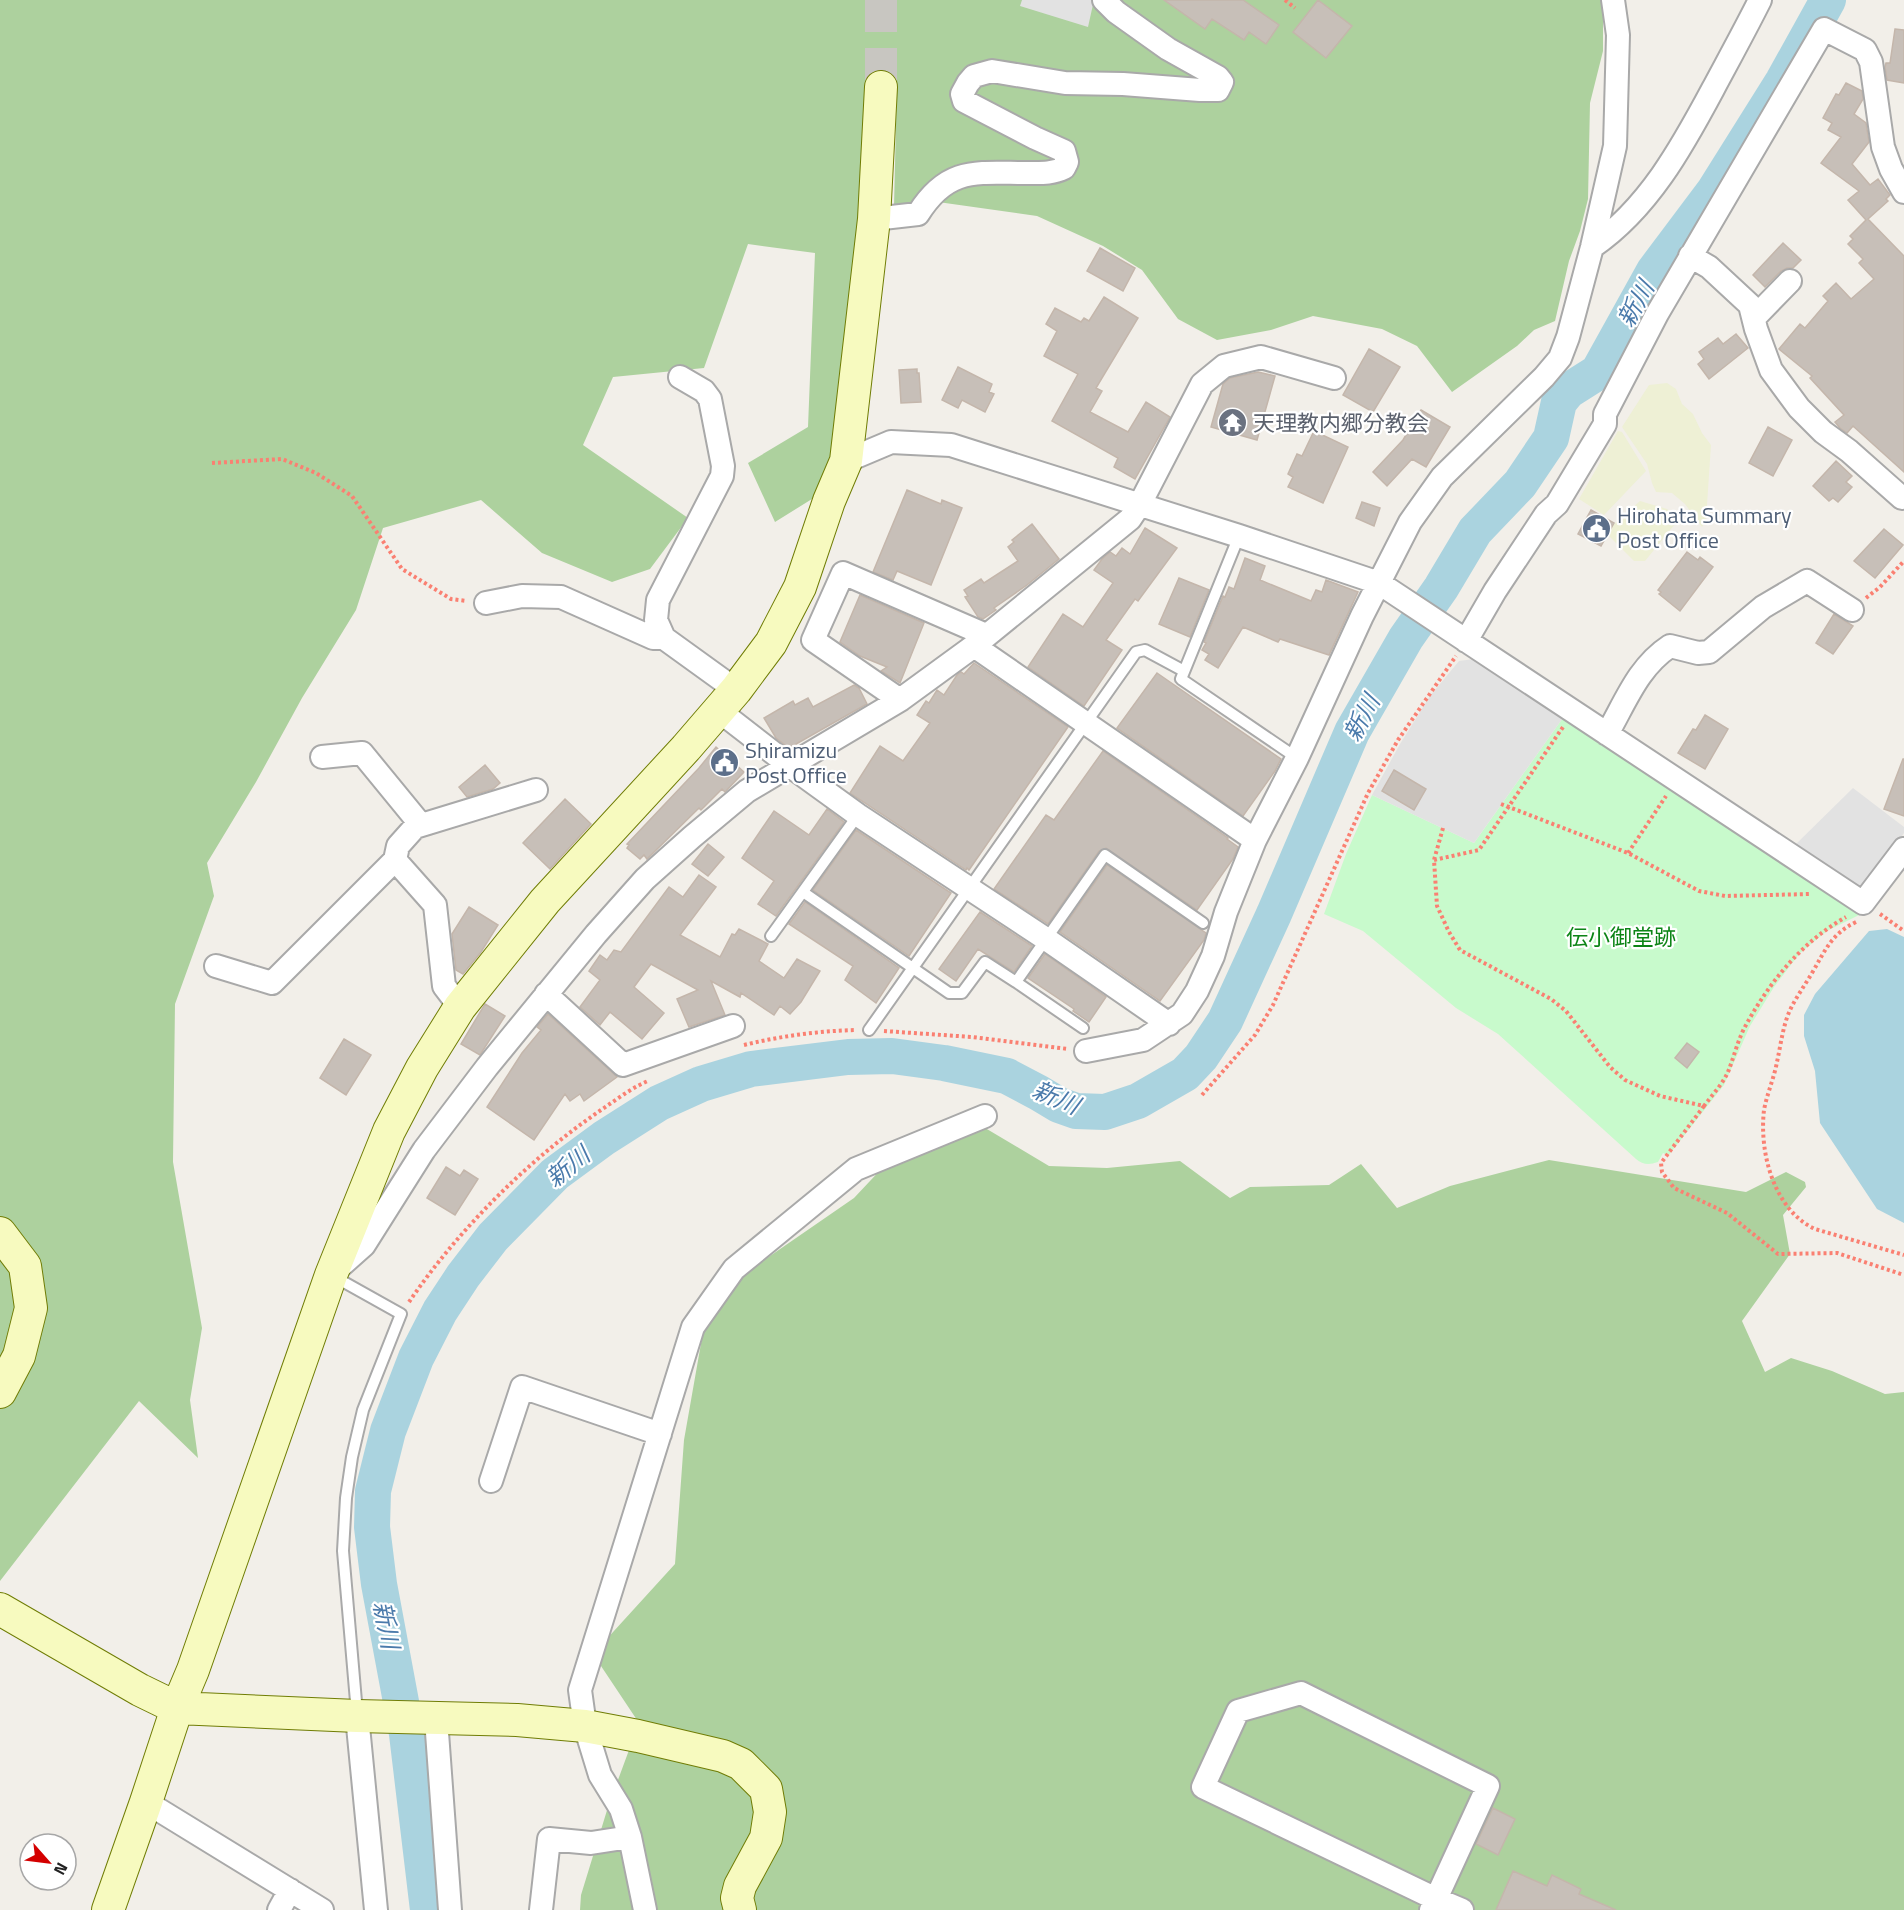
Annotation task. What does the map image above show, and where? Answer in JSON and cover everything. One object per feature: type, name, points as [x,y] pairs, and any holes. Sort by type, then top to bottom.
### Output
[{"type":"street","points":[[874,219],[918,214],[923,205],[949,181],[969,173],[1047,173],[1064,168],[1067,162],[1064,151],[964,101],[962,94],[974,76],[992,71],[1065,82],[1200,90],[1218,90],[1221,87],[1222,82],[1218,77],[1168,49],[1116,12],[1104,0]]},
{"type":"street","points":[[1086,1051],[1143,1040],[1182,1014],[1197,991],[1213,956],[1226,912],[1255,840],[1297,758],[1410,522],[1442,477],[1544,377],[1560,358],[1568,338],[1592,247],[1615,146],[1617,35],[1612,0]]},
{"type":"street","points":[[1592,247],[1613,233],[1640,204],[1679,151],[1760,0]]},
{"type":"street","points":[[1462,638],[1546,514],[1557,504],[1605,424],[1605,414],[1657,314],[1824,29],[1865,50],[1871,62],[1883,147],[1891,169],[1904,192]]},
{"type":"street","points":[[108,1910],[147,1802],[177,1708],[193,1670],[331,1275],[389,1131],[422,1068],[460,1007],[545,901],[687,748],[727,700],[771,643],[800,587],[829,501],[846,461],[874,219],[881,87]]},
{"type":"street","points":[[1690,256],[1709,267],[1750,305],[1771,370],[1799,408],[1823,432],[1849,451],[1902,498]]},
{"type":"street","points":[[1754,318],[1790,281]]},
{"type":"street","points":[[331,1275],[364,1245],[424,1150],[487,1067],[645,879],[747,791],[900,700],[980,640],[1130,519],[1202,384],[1224,366],[1261,357],[1334,378]]},
{"type":"street","points":[[680,377],[704,391],[710,399],[723,466],[722,476],[658,600],[656,620],[664,638],[789,765],[858,815],[1046,939],[1169,1024]]},
{"type":"street","points":[[846,461],[891,442],[951,445],[1140,504],[1379,583],[1863,903],[1904,849]]},
{"type":"street","points":[[900,700],[813,640],[843,573],[980,640],[1086,723],[1255,840]]},
{"type":"street","points":[[1607,734],[1643,669],[1670,646],[1698,653],[1709,652],[1762,607],[1807,581],[1852,610]]},
{"type":"street","points":[[486,603],[522,596],[561,597],[654,638],[664,638]]},
{"type":"street","points":[[322,758],[362,753],[421,825]]},
{"type":"street","points":[[216,966],[272,982],[395,860],[398,846],[415,827],[536,790]]},
{"type":"street","points":[[395,860],[435,905],[444,986],[460,1007]]},
{"type":"street","points":[[546,994],[623,1065],[734,1037]]},
{"type":"street","points":[[645,1910],[630,1837],[621,1809],[600,1775],[585,1726],[580,1690],[693,1327],[734,1269],[856,1169],[985,1116]]},
{"type":"street","points":[[0,1233],[25,1266],[31,1308],[19,1356],[0,1392]]},
{"type":"street","points":[[491,1481],[522,1387],[660,1434]]},
{"type":"street","points":[[0,1609],[140,1690],[177,1708],[434,1719],[517,1720],[585,1726],[723,1756],[741,1764],[766,1789],[770,1812],[766,1838],[740,1886],[737,1898],[740,1910]]},
{"type":"street","points":[[1434,1904],[1488,1786],[1301,1693],[1238,1711],[1203,1787],[1434,1904],[1462,1910]]},
{"type":"street","points":[[361,1716],[376,1910]]},
{"type":"street","points":[[434,1719],[450,1910]]},
{"type":"street","points":[[147,1802],[285,1900],[322,1910]]},
{"type":"street","points":[[541,1910],[549,1839],[591,1843],[630,1837]]},
{"type":"lane","points":[[1239,536],[1181,679],[1297,758]]},
{"type":"lane","points":[[869,1030],[1136,652],[1144,650],[1184,671]]},
{"type":"lane","points":[[771,936],[858,815]]},
{"type":"lane","points":[[1016,982],[1105,855],[1203,922]]},
{"type":"lane","points":[[803,892],[949,993],[962,993],[985,962],[1083,1028]]},
{"type":"lane","points":[[331,1275],[400,1314],[363,1410],[352,1456],[346,1498],[343,1551],[361,1716]]},
{"type":"path","points":[[1285,0],[1294,8]]},
{"type":"path","points":[[212,463],[282,459],[316,473],[352,496],[402,569],[451,599],[486,603]]},
{"type":"path","points":[[1852,610],[1880,587],[1904,561]]},
{"type":"path","points":[[1202,1095],[1256,1035],[1273,1005],[1368,793],[1398,740],[1462,638]]},
{"type":"path","points":[[1434,860],[1479,850],[1574,712]]},
{"type":"path","points":[[1628,853],[1677,780]]},
{"type":"path","points":[[1501,804],[1628,853],[1699,891],[1725,896],[1818,895]]},
{"type":"path","points":[[1443,828],[1434,860],[1437,906],[1449,932],[1461,950],[1551,999],[1566,1011],[1610,1067],[1625,1080],[1660,1096],[1704,1106]]},
{"type":"path","points":[[1841,908],[1849,915],[1825,929],[1798,952],[1772,985],[1746,1025],[1727,1074],[1661,1163],[1662,1172],[1674,1188],[1726,1213],[1778,1254],[1838,1253],[1904,1275]]},
{"type":"path","points":[[1872,915],[1876,911],[1904,931]]},
{"type":"path","points":[[1862,920],[1841,929],[1831,941],[1790,1009],[1764,1111],[1766,1151],[1771,1177],[1778,1193],[1792,1214],[1802,1223],[1815,1229],[1904,1255]]},
{"type":"path","points":[[734,1037],[777,1037],[826,1031],[869,1030],[972,1037],[1086,1051]]},
{"type":"path","points":[[400,1314],[433,1266],[479,1215],[538,1159],[575,1128],[649,1080]]},
{"type":"green space","points":[[0,0],[1603,0],[1603,51],[1590,103],[1588,199],[1569,261],[1555,321],[1534,330],[1517,346],[1452,392],[1417,346],[1382,329],[1313,316],[1271,330],[1217,340],[1178,319],[1142,270],[1103,246],[1037,216],[938,202],[894,206],[897,82],[869,87],[860,426],[820,494],[775,522],[748,463],[808,427],[815,253],[748,244],[704,368],[613,377],[583,445],[688,518],[650,569],[612,582],[542,553],[481,500],[383,528],[356,610],[302,698],[256,782],[207,863],[214,896],[175,1004],[173,1162],[202,1328],[190,1400],[198,1458],[139,1401],[0,1581]]},
{"type":"green space","points":[[1667,383],[1676,389],[1682,404],[1693,414],[1711,445],[1706,520],[1702,527],[1685,504],[1672,493],[1656,492],[1647,464],[1622,427],[1649,385]]},
{"type":"green space","points":[[1618,431],[1622,432],[1646,471],[1604,515],[1579,499]]},
{"type":"green space","points":[[1640,501],[1667,509],[1679,519],[1645,561],[1634,561],[1608,535],[1613,525]]},
{"type":"green space","name":"伝小御堂跡","points":[[1565,715],[1863,913],[1827,931],[1800,953],[1774,987],[1750,1026],[1724,1085],[1668,1156],[1663,1153],[1658,1162],[1652,1164],[1636,1159],[1498,1034],[1456,1008],[1363,931],[1324,914],[1346,854],[1372,795],[1474,843]]},
{"type":"green space","points":[[970,1119],[1049,1166],[1107,1168],[1180,1161],[1230,1198],[1250,1187],[1329,1185],[1361,1164],[1397,1208],[1450,1186],[1549,1160],[1746,1192],[1786,1172],[1805,1182],[1806,1187],[1783,1215],[1790,1254],[1742,1321],[1765,1372],[1791,1358],[1832,1371],[1885,1394],[1904,1392],[1904,1910],[580,1910],[581,1895],[608,1807],[639,1723],[593,1654],[675,1564],[684,1440],[709,1298],[854,1198],[902,1147]]},
{"type":"shaded area","points":[[1022,0],[1094,0],[1088,27],[1020,6]]},
{"type":"shaded area","points":[[1481,658],[1565,715],[1474,843],[1372,795],[1430,696],[1459,661]]},
{"type":"shaded area","points":[[1853,788],[1904,827],[1904,833],[1864,890],[1794,846]]},
{"type":"water","points":[[1887,929],[1904,937],[1904,1223],[1877,1209],[1820,1123],[1815,1071],[1804,1036],[1804,1015],[1815,994],[1869,931]]},
{"type":"building","points":[[1164,0],[1243,0],[1279,25],[1266,44],[1249,32],[1244,40],[1212,19],[1205,29]]},
{"type":"building","points":[[1318,0],[1352,26],[1326,58],[1293,32]]},
{"type":"building","points":[[1895,29],[1904,30],[1904,83],[1887,80],[1885,67],[1886,63],[1890,63]]},
{"type":"building","points":[[1846,83],[1862,91],[1863,99],[1854,114],[1866,123],[1869,142],[1852,164],[1870,185],[1878,179],[1890,195],[1886,199],[1888,201],[1868,219],[1904,256],[1904,472],[1853,426],[1847,433],[1840,428],[1835,422],[1844,415],[1810,378],[1812,376],[1779,349],[1800,324],[1805,328],[1828,301],[1823,296],[1836,283],[1851,299],[1874,279],[1859,263],[1863,259],[1848,244],[1853,239],[1850,236],[1866,220],[1848,200],[1859,191],[1821,163],[1841,137],[1828,130],[1832,123],[1823,118],[1836,94],[1839,95]]},
{"type":"building","points":[[1783,243],[1801,260],[1793,268],[1781,271],[1765,287],[1753,275]]},
{"type":"building","points":[[1100,248],[1135,268],[1123,291],[1087,271]]},
{"type":"building","points":[[1104,297],[1138,318],[1096,388],[1102,391],[1090,412],[1128,432],[1146,402],[1170,417],[1135,479],[1114,467],[1118,458],[1052,421],[1078,374],[1044,356],[1057,331],[1046,324],[1055,308],[1081,322],[1084,318],[1089,321]]},
{"type":"building","points":[[1736,334],[1748,348],[1709,379],[1698,364],[1704,359],[1699,352],[1718,338],[1723,344]]},
{"type":"building","points":[[1369,349],[1400,367],[1373,412],[1343,395]]},
{"type":"building","points":[[958,367],[992,384],[989,392],[994,394],[985,412],[962,400],[958,408],[942,400]]},
{"type":"building","points":[[917,369],[921,402],[901,403],[899,370]]},
{"type":"building","points":[[1258,372],[1275,376],[1257,440],[1211,427],[1223,384],[1230,378]]},
{"type":"building","points":[[1421,410],[1450,427],[1426,467],[1412,459],[1387,486],[1373,472],[1403,440]]},
{"type":"building","points":[[1768,427],[1792,440],[1773,476],[1749,463]]},
{"type":"building","points":[[1314,431],[1348,447],[1323,503],[1288,487],[1293,477],[1288,474],[1297,454],[1302,456]]},
{"type":"building","points":[[1836,461],[1852,476],[1846,482],[1852,487],[1838,502],[1833,498],[1829,501],[1813,486]]},
{"type":"building","points":[[907,490],[941,504],[942,500],[962,508],[931,585],[897,571],[893,580],[873,572]]},
{"type":"building","points":[[1362,502],[1380,508],[1374,526],[1356,518]]},
{"type":"building","points":[[1591,510],[1614,523],[1601,546],[1578,534]]},
{"type":"building","points":[[1032,524],[1059,559],[994,608],[996,610],[983,619],[978,617],[965,597],[968,596],[964,590],[981,579],[984,583],[1018,561],[1008,547],[1014,542],[1012,540]]},
{"type":"building","points":[[1145,528],[1177,548],[1138,601],[1135,599],[1106,640],[1122,650],[1084,706],[1028,667],[1063,614],[1083,627],[1113,583],[1094,570],[1110,552],[1116,556],[1122,548],[1130,554]]},
{"type":"building","points":[[1884,529],[1903,545],[1875,578],[1854,561]]},
{"type":"building","points":[[1687,552],[1698,560],[1700,557],[1713,567],[1680,611],[1659,594],[1661,592],[1658,590]]},
{"type":"building","points":[[1245,558],[1265,566],[1260,580],[1311,601],[1316,590],[1322,592],[1326,580],[1358,592],[1329,655],[1280,639],[1278,642],[1243,627],[1218,668],[1205,660],[1209,654],[1202,650],[1206,643],[1204,642],[1223,596],[1225,597],[1229,587],[1234,589]]},
{"type":"building","points":[[1179,578],[1209,590],[1190,637],[1159,624]]},
{"type":"building","points":[[860,595],[924,623],[900,683],[881,671],[887,667],[860,656],[840,642]]},
{"type":"building","points":[[1834,614],[1853,626],[1833,654],[1816,643]]},
{"type":"building","points":[[974,663],[1068,727],[969,870],[967,868],[966,870],[850,793],[880,746],[903,761],[930,723],[917,715],[926,701],[929,703],[937,690],[944,695],[957,675],[961,672],[964,674]]},
{"type":"building","points":[[1157,673],[1281,759],[1243,816],[1117,728]]},
{"type":"building","points":[[854,685],[859,688],[867,704],[789,748],[776,738],[764,718],[793,701],[795,705],[808,698],[813,707]]},
{"type":"building","points":[[1705,715],[1728,729],[1705,769],[1678,753]]},
{"type":"building","points":[[716,747],[744,772],[725,792],[722,789],[701,810],[699,808],[647,859],[644,855],[640,859],[627,848],[629,845],[627,844]]},
{"type":"building","points":[[1103,751],[1238,847],[1233,859],[1197,910],[1106,848],[1099,851],[1048,924],[994,889],[1046,815],[1054,820]]},
{"type":"building","points":[[1904,759],[1904,816],[1884,809]]},
{"type":"building","points":[[485,765],[500,783],[493,789],[467,797],[459,787]]},
{"type":"building","points":[[1394,770],[1426,789],[1414,810],[1382,791]]},
{"type":"building","points":[[565,799],[591,824],[550,869],[523,843]]},
{"type":"building","points":[[827,809],[844,822],[776,916],[758,904],[774,881],[742,858],[774,811],[809,835]]},
{"type":"building","points":[[856,830],[951,893],[909,956],[813,890]]},
{"type":"building","points":[[708,844],[724,857],[708,876],[692,864]]},
{"type":"building","points":[[1107,865],[1206,933],[1204,940],[1160,1001],[1060,932]]},
{"type":"building","points":[[699,875],[716,887],[680,935],[720,957],[732,934],[735,935],[739,929],[768,944],[759,961],[784,978],[797,959],[820,971],[801,1002],[790,1014],[780,1006],[774,1015],[741,993],[740,997],[711,981],[725,1015],[689,1027],[677,999],[698,990],[651,964],[634,987],[664,1013],[642,1039],[610,1012],[600,1025],[580,1007],[600,980],[589,971],[600,955],[607,960],[614,950],[621,952],[669,887],[683,897]]},
{"type":"building","points":[[805,902],[899,968],[876,1003],[845,980],[853,966],[789,924]]},
{"type":"building","points":[[469,907],[498,925],[481,952],[463,974],[456,970],[452,934]]},
{"type":"building","points":[[980,912],[1032,946],[1014,972],[978,949],[956,981],[939,969]]},
{"type":"building","points":[[1045,954],[1106,997],[1089,1022],[1028,978]]},
{"type":"building","points":[[485,1004],[505,1016],[480,1055],[461,1044]]},
{"type":"building","points":[[548,1014],[617,1077],[584,1101],[580,1094],[570,1101],[565,1094],[534,1140],[487,1107],[522,1053],[541,1030],[537,1027]]},
{"type":"building","points":[[344,1039],[371,1055],[346,1095],[320,1078]]},
{"type":"building","points":[[1687,1043],[1699,1052],[1687,1068],[1675,1058]]},
{"type":"building","points":[[446,1167],[460,1176],[464,1170],[478,1179],[455,1215],[427,1198]]},
{"type":"building","points":[[1493,1808],[1515,1819],[1498,1855],[1476,1844]]},
{"type":"building","points":[[1513,1871],[1547,1886],[1552,1875],[1581,1889],[1579,1894],[1616,1910],[1496,1910]]},
{"type":"waterway","name":"新川","points":[[428,1910],[407,1734],[379,1584],[372,1527],[373,1491],[388,1431],[416,1358],[440,1311],[463,1276],[493,1237],[555,1174],[604,1138],[659,1103],[701,1084],[751,1069],[848,1057],[892,1056],[944,1063],[1007,1076],[1059,1105],[1076,1111],[1105,1112],[1138,1101],[1185,1074],[1201,1057],[1225,1021],[1274,914],[1352,732],[1406,638],[1441,588],[1475,531],[1520,484],[1551,438],[1559,402],[1568,391],[1598,372],[1654,271],[1714,191],[1783,81],[1828,0]]},
{"type":"tunnel","points":[[881,0],[881,87]]},
{"type":"place","name":"天理教内郷分教会","points":[[1232,423]]},
{"type":"place","name":"Hirohata Summary Post Office","points":[[1596,528]]},
{"type":"place","name":"Shiramizu Post Office","points":[[724,763]]}]
